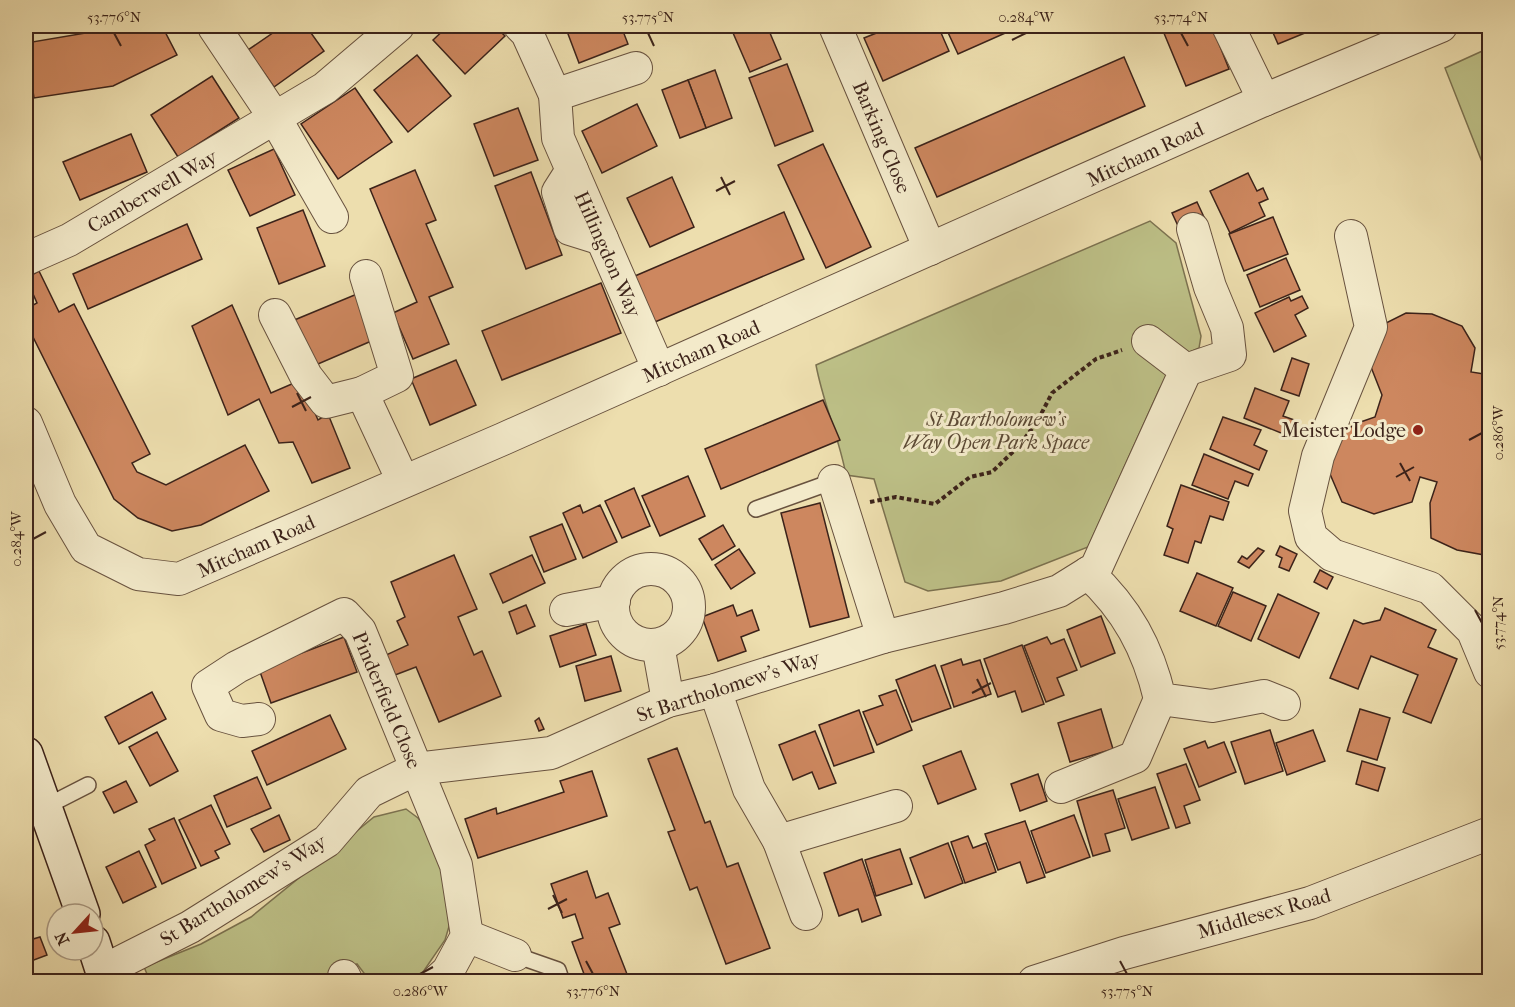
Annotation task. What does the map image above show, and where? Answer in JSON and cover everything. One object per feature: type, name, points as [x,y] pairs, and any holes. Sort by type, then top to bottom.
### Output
[{"type":"main road","points":[[26,754],[79,902]]},
{"type":"street","name":"Camberwell Way","points":[[26,259],[69,240],[325,88],[398,26]]},
{"type":"street","points":[[520,26],[527,33],[555,95],[636,68]]},
{"type":"street","name":"Barking Close","points":[[835,26],[930,249]]},
{"type":"street","points":[[1228,26],[1264,100]]},
{"type":"street","name":"Mitcham Road","points":[[26,423],[60,504],[86,548],[138,574],[180,579],[658,370],[1264,100],[1440,26]]},
{"type":"street","points":[[214,27],[275,118],[320,210]]},
{"type":"street","name":"Hillingdon Way","points":[[555,95],[558,138],[658,370]]},
{"type":"street","points":[[1148,341],[1186,370],[1230,355],[1227,328],[1210,287],[1193,229]]},
{"type":"street","points":[[1352,236],[1371,327],[1318,456],[1305,511],[1311,537],[1350,568],[1430,588],[1473,631],[1490,672]]},
{"type":"street","points":[[275,315],[306,376],[326,402],[362,393],[397,376],[366,276]]},
{"type":"street","name":"St Bartholomew's Way","points":[[101,965],[190,927],[327,841],[369,792],[416,770],[551,753],[668,701],[715,690],[883,637],[1004,608],[1059,591],[1096,568],[1186,370]]},
{"type":"street","points":[[362,393],[403,481]]},
{"type":"street","points":[[834,481],[883,637]]},
{"type":"street","points":[[647,569],[659,570],[671,575],[681,584],[690,608],[687,621],[680,632],[658,645],[634,641],[624,634],[617,624],[614,601],[625,579],[647,569]]},
{"type":"street","points":[[1061,787],[1135,757],[1160,699],[1153,670],[1139,636],[1108,591],[1088,573]]},
{"type":"street","points":[[566,610],[614,601]]},
{"type":"street","name":"Pinderfield Close","points":[[259,719],[242,722],[221,715],[208,686],[237,667],[344,614],[360,631],[456,865],[467,936]]},
{"type":"street","points":[[658,645],[668,701]]},
{"type":"street","points":[[715,690],[748,789],[779,841],[806,914]]},
{"type":"street","points":[[1160,699],[1212,706],[1264,696],[1284,704]]},
{"type":"street","points":[[779,841],[896,806]]},
{"type":"street","name":"Middlesex Road","points":[[1034,981],[1117,969],[1311,903],[1490,833]]},
{"type":"street","points":[[436,981],[448,971],[467,936],[515,955]]},
{"type":"lane","points":[[756,509],[834,481]]},
{"type":"lane","points":[[45,807],[88,785]]},
{"type":"lane","points":[[515,955],[558,970],[562,981]]},
{"type":"path","points":[[26,29],[32,26]]},
{"type":"path","points":[[843,511],[896,497],[934,504],[970,477],[992,472],[1018,447],[1037,422],[1052,393],[1096,359]]},
{"type":"green space","points":[[1489,48],[1490,171],[1486,172],[1445,68]]},
{"type":"green space","name":"St Bartholomew's Way Open Park Space","points":[[1150,221],[1176,243],[1201,336],[1199,348],[1187,353],[1160,388],[1088,547],[1001,581],[928,591],[905,582],[874,479],[846,475],[816,365]]},
{"type":"green space","points":[[406,809],[418,818],[433,837],[453,913],[445,940],[423,972],[411,981],[370,981],[357,964],[324,975],[324,981],[150,981],[144,967],[201,944],[251,917],[374,817]]},
{"type":"building","points":[[127,26],[162,26],[177,55],[113,86],[34,98],[26,43]]},
{"type":"building","points":[[283,26],[306,26],[324,51],[274,87],[248,50]]},
{"type":"building","points":[[341,26],[357,26],[347,33]]},
{"type":"building","points":[[448,26],[495,26],[505,36],[465,74],[433,40]]},
{"type":"building","points":[[565,26],[621,26],[628,44],[579,63]]},
{"type":"building","points":[[730,26],[767,26],[781,59],[750,72]]},
{"type":"building","points":[[894,26],[938,26],[949,51],[883,81],[864,38]]},
{"type":"building","points":[[945,26],[1021,26],[958,54]]},
{"type":"building","points":[[1161,26],[1212,26],[1229,69],[1186,86]]},
{"type":"building","points":[[1270,26],[1322,26],[1278,44]]},
{"type":"building","points":[[417,55],[451,96],[408,132],[374,90]]},
{"type":"building","points":[[1124,57],[1145,106],[937,197],[915,148]]},
{"type":"building","points":[[787,64],[813,131],[775,146],[749,78]]},
{"type":"building","points":[[715,70],[732,118],[706,128],[688,80]]},
{"type":"building","points":[[212,76],[239,118],[178,157],[151,115]]},
{"type":"building","points":[[688,80],[706,128],[680,138],[662,90]]},
{"type":"building","points":[[355,88],[392,142],[338,179],[301,124]]},
{"type":"building","points":[[637,104],[657,146],[602,173],[582,131]]},
{"type":"building","points":[[518,108],[538,160],[494,176],[474,124]]},
{"type":"building","points":[[131,134],[147,172],[80,200],[63,162]]},
{"type":"building","points":[[823,144],[871,247],[826,268],[778,165]]},
{"type":"building","points":[[274,149],[295,195],[250,216],[228,170]]},
{"type":"building","points":[[415,170],[436,220],[426,224],[453,287],[429,297],[449,344],[413,359],[393,313],[417,302],[370,189]]},
{"type":"building","points":[[531,172],[562,255],[526,269],[495,186]]},
{"type":"building","points":[[1248,173],[1257,191],[1263,188],[1268,199],[1259,203],[1265,216],[1230,233],[1210,191]]},
{"type":"building","points":[[672,177],[694,227],[650,247],[627,198]]},
{"type":"building","points":[[26,198],[32,214],[26,217]]},
{"type":"building","points":[[1197,202],[1204,217],[1179,228],[1172,213]]},
{"type":"building","points":[[303,210],[325,266],[279,284],[257,228]]},
{"type":"building","points":[[784,212],[804,259],[655,322],[635,276]]},
{"type":"building","points":[[1273,217],[1288,254],[1244,271],[1229,234]]},
{"type":"building","points":[[187,224],[202,259],[88,309],[73,274]]},
{"type":"building","points":[[1286,258],[1300,290],[1260,307],[1247,275]]},
{"type":"building","points":[[39,271],[59,312],[74,304],[150,454],[132,463],[137,472],[166,485],[245,445],[269,491],[201,525],[172,531],[138,518],[114,499],[26,323],[26,309],[37,303],[26,278]]},
{"type":"building","points":[[601,283],[621,333],[502,380],[482,331]]},
{"type":"building","points":[[357,294],[376,339],[311,367],[292,321]]},
{"type":"building","points":[[1302,296],[1308,308],[1295,315],[1306,336],[1274,352],[1255,313],[1289,297],[1291,301]]},
{"type":"building","points":[[232,305],[271,393],[301,380],[318,420],[328,414],[350,468],[312,483],[293,442],[279,443],[259,399],[228,415],[192,326]]},
{"type":"building","name":"Meister Lodge","points":[[1406,313],[1432,314],[1462,326],[1475,348],[1471,372],[1490,375],[1490,556],[1457,550],[1431,538],[1430,503],[1437,482],[1420,477],[1412,502],[1374,514],[1342,502],[1327,467],[1338,437],[1355,424],[1375,417],[1382,395],[1369,362],[1380,326]]},
{"type":"building","points":[[1292,358],[1309,364],[1299,396],[1281,390]]},
{"type":"building","points":[[456,360],[476,405],[430,425],[411,379]]},
{"type":"building","points":[[1255,388],[1289,401],[1283,416],[1297,421],[1291,437],[1244,418]]},
{"type":"building","points":[[823,400],[840,440],[721,489],[705,449]]},
{"type":"building","points":[[1223,417],[1261,430],[1254,445],[1267,451],[1259,470],[1210,449]]},
{"type":"building","points":[[1204,454],[1253,474],[1248,486],[1235,481],[1228,499],[1192,485]]},
{"type":"building","points":[[688,476],[705,516],[660,536],[642,496]]},
{"type":"building","points":[[1181,485],[1229,502],[1223,520],[1210,516],[1201,543],[1195,541],[1188,563],[1164,555],[1173,529],[1167,526]]},
{"type":"building","points":[[634,488],[650,526],[622,538],[605,501]]},
{"type":"building","points":[[820,503],[849,617],[810,627],[781,513]]},
{"type":"building","points":[[580,505],[583,513],[600,505],[617,542],[583,558],[563,513]]},
{"type":"building","points":[[562,524],[576,559],[544,572],[530,537]]},
{"type":"building","points":[[723,525],[735,546],[712,560],[699,539]]},
{"type":"building","points":[[1280,546],[1297,554],[1289,571],[1279,567],[1282,558],[1276,555]]},
{"type":"building","points":[[1258,548],[1264,551],[1249,568],[1238,562],[1242,556],[1247,559]]},
{"type":"building","points":[[739,549],[755,573],[731,589],[715,565]]},
{"type":"building","points":[[454,555],[477,609],[458,617],[474,655],[482,651],[501,696],[439,722],[416,667],[395,675],[386,655],[408,645],[397,621],[405,617],[391,582]]},
{"type":"building","points":[[532,555],[545,583],[503,603],[490,574]]},
{"type":"building","points":[[1320,570],[1333,577],[1327,589],[1314,582]]},
{"type":"building","points":[[1197,573],[1233,588],[1216,626],[1180,611]]},
{"type":"building","points":[[1233,592],[1266,606],[1251,641],[1218,626]]},
{"type":"building","points":[[1278,594],[1319,613],[1299,658],[1258,639]]},
{"type":"building","points":[[526,605],[535,626],[517,634],[509,612]]},
{"type":"building","points":[[733,605],[737,616],[752,610],[759,630],[741,637],[746,651],[718,661],[702,617]]},
{"type":"building","points":[[1385,608],[1436,630],[1428,647],[1457,659],[1431,723],[1403,712],[1418,675],[1371,656],[1358,689],[1330,678],[1354,620],[1363,624],[1380,620]]},
{"type":"building","points":[[1101,616],[1115,653],[1081,667],[1067,630]]},
{"type":"building","points":[[586,624],[596,655],[560,667],[550,636]]},
{"type":"building","points":[[344,637],[357,672],[271,703],[259,669]]},
{"type":"building","points":[[1047,637],[1051,644],[1064,639],[1077,670],[1057,678],[1064,695],[1046,702],[1024,646]]},
{"type":"building","points":[[1022,645],[1044,704],[1022,712],[1015,691],[998,697],[984,659]]},
{"type":"building","points":[[611,656],[621,691],[585,701],[576,666]]},
{"type":"building","points":[[961,659],[963,665],[980,660],[991,694],[954,707],[941,666]]},
{"type":"building","points":[[935,665],[951,708],[912,722],[896,680]]},
{"type":"building","points":[[896,690],[912,730],[877,745],[863,712],[883,705],[879,696]]},
{"type":"building","points":[[152,692],[166,719],[119,744],[105,717]]},
{"type":"building","points":[[1101,709],[1113,749],[1070,762],[1058,723]]},
{"type":"building","points":[[1360,709],[1390,718],[1377,760],[1347,751]]},
{"type":"building","points":[[859,710],[874,752],[834,766],[819,725]]},
{"type":"building","points":[[330,715],[346,749],[267,785],[252,751]]},
{"type":"building","points":[[539,718],[544,729],[539,731],[535,721]]},
{"type":"building","points":[[1270,730],[1283,771],[1245,784],[1231,742]]},
{"type":"building","points":[[1313,730],[1325,761],[1287,775],[1276,743]]},
{"type":"building","points":[[815,731],[836,783],[819,789],[812,772],[793,780],[779,745]]},
{"type":"building","points":[[157,732],[178,771],[150,786],[129,747]]},
{"type":"building","points":[[1205,741],[1208,748],[1224,742],[1236,772],[1199,787],[1184,749]]},
{"type":"building","points":[[677,748],[705,823],[710,821],[727,867],[738,863],[770,948],[726,964],[697,887],[690,890],[668,832],[675,830],[648,759]]},
{"type":"building","points":[[961,751],[976,789],[938,804],[923,766]]},
{"type":"building","points":[[1362,761],[1385,768],[1378,791],[1356,784]]},
{"type":"building","points":[[1186,764],[1200,800],[1184,806],[1190,823],[1176,828],[1157,774]]},
{"type":"building","points":[[592,771],[607,816],[478,858],[465,819],[496,808],[497,814],[564,792],[560,781]]},
{"type":"building","points":[[1038,774],[1047,801],[1020,811],[1011,784]]},
{"type":"building","points":[[257,777],[271,808],[227,827],[214,796]]},
{"type":"building","points":[[126,781],[137,802],[114,813],[103,792]]},
{"type":"building","points":[[1155,787],[1169,828],[1132,840],[1118,799]]},
{"type":"building","points":[[1113,790],[1125,828],[1105,834],[1110,851],[1093,856],[1077,801]]},
{"type":"building","points":[[211,805],[230,844],[215,851],[219,858],[201,866],[179,820]]},
{"type":"building","points":[[279,815],[290,840],[264,852],[251,829]]},
{"type":"building","points":[[1074,815],[1090,857],[1046,873],[1031,831]]},
{"type":"building","points":[[174,818],[196,868],[162,884],[145,845],[155,840],[149,829]]},
{"type":"building","points":[[1025,821],[1045,877],[1027,883],[1020,862],[998,870],[985,834]]},
{"type":"building","points":[[968,836],[973,848],[986,843],[996,872],[965,883],[951,842]]},
{"type":"building","points":[[948,843],[963,883],[925,898],[910,858]]},
{"type":"building","points":[[900,849],[912,884],[876,896],[865,860]]},
{"type":"building","points":[[139,851],[156,887],[123,903],[106,867]]},
{"type":"building","points":[[862,859],[881,915],[862,922],[858,909],[839,916],[824,873]]},
{"type":"building","points":[[587,871],[596,898],[608,893],[620,924],[609,928],[627,974],[607,982],[587,982],[572,942],[583,938],[575,914],[563,918],[551,884]]},
{"type":"building","points":[[26,919],[33,939],[40,937],[45,956],[26,963]]},
{"type":"building","points":[[636,975],[638,982],[618,982]]},
{"type":"place","name":"Meister Lodge","points":[[1418,430]]}]
